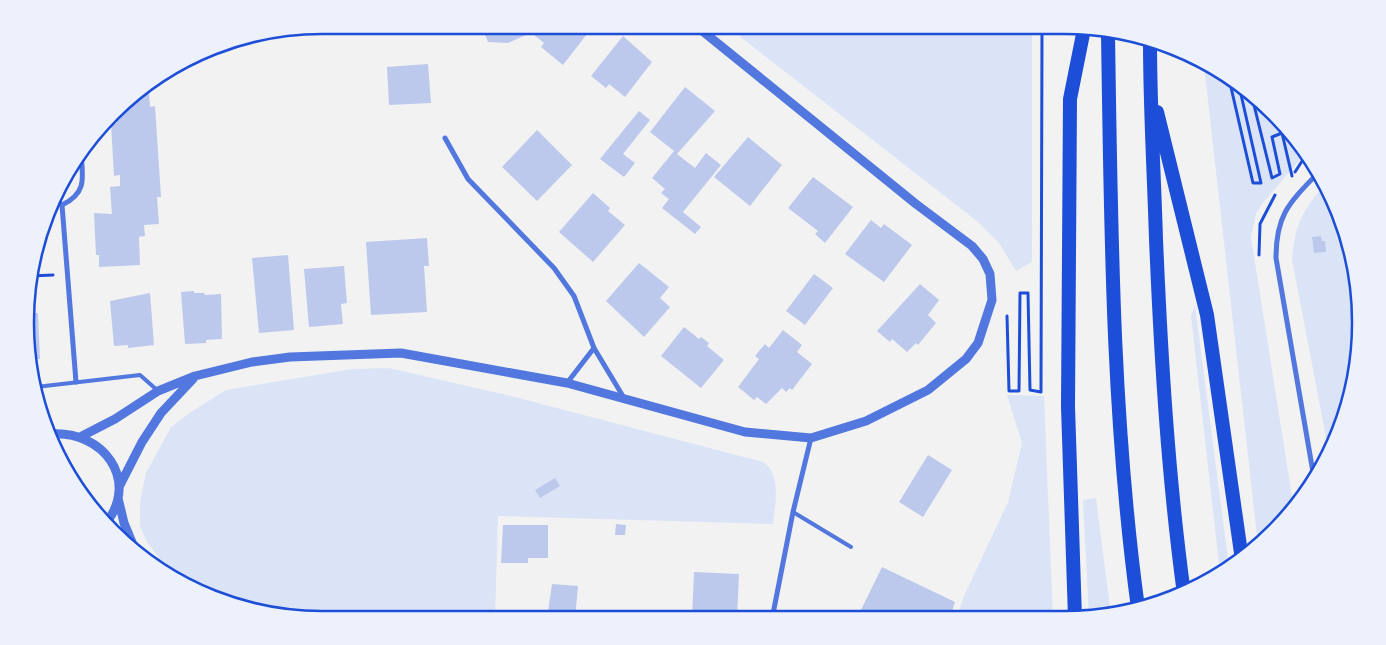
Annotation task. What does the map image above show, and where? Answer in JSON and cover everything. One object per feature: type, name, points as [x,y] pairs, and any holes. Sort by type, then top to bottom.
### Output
[{"type":"highway","points":[[1075,611],[1068,407],[1070,99],[1083,34]]},
{"type":"highway","points":[[1108,37],[1113,321],[1128,532],[1137,601]]},
{"type":"highway","points":[[1150,47],[1160,321],[1173,512],[1183,585]]},
{"type":"highway","points":[[1150,82],[1207,315],[1241,551]]},
{"type":"street","points":[[82,436],[116,419],[158,391],[195,376],[252,362],[290,357],[401,353],[567,383],[745,432],[811,438],[866,421],[928,390],[949,374],[978,343],[992,300],[990,274],[972,246],[916,204],[706,34]]},
{"type":"street","points":[[445,138],[468,179],[554,268],[574,296],[594,348],[625,399]]},
{"type":"street","points":[[76,382],[66,275],[62,205],[73,200],[83,182],[82,162]]},
{"type":"street","points":[[1313,469],[1276,258],[1276,235],[1284,212],[1314,178]]},
{"type":"street","points":[[567,383],[594,348]]},
{"type":"street","points":[[119,488],[142,442],[161,413],[195,376]]},
{"type":"street","points":[[56,434],[67,433],[82,436],[97,444],[108,456],[116,471],[119,488],[113,514],[110,518]]},
{"type":"street","points":[[773,611],[793,512],[811,438]]},
{"type":"street","points":[[118,497],[124,523],[130,539]]},
{"type":"lane","points":[[41,386],[140,375],[147,379],[158,391]]},
{"type":"lane","points":[[793,512],[851,547]]},
{"type":"path","points":[[1007,314],[1010,390],[1019,391],[1020,292],[1028,293],[1030,390],[1041,392],[1042,34]]},
{"type":"path","points":[[1231,87],[1253,183],[1261,182],[1241,95]]},
{"type":"path","points":[[1254,105],[1272,178],[1280,174],[1272,137],[1282,133]]},
{"type":"path","points":[[1282,133],[1291,175]]},
{"type":"path","points":[[37,276],[66,275]]},
{"type":"shaded area","points":[[737,34],[1032,34],[1032,262],[1016,271],[999,243],[978,222]]},
{"type":"shaded area","points":[[1205,70],[1224,82],[1254,105],[1281,132],[1301,158],[1262,204],[1256,214],[1251,237],[1292,499],[1257,537]]},
{"type":"shaded area","points":[[1320,191],[1337,230],[1347,266],[1352,304],[1352,341],[1347,379],[1337,415],[1327,440],[1292,260],[1300,220]]},
{"type":"shaded area","points":[[1195,305],[1228,560],[1219,566],[1191,316]]},
{"type":"shaded area","points":[[389,368],[515,397],[763,462],[773,474],[775,482],[776,499],[773,524],[498,516],[495,611],[304,611],[285,609],[230,596],[178,573],[163,564],[147,542],[140,526],[140,502],[146,473],[171,427],[226,390],[352,369]]},
{"type":"shaded area","points":[[1007,395],[1044,396],[1053,611],[959,611],[964,596],[1008,502],[1022,443]]},
{"type":"shaded area","points":[[1096,498],[1110,608],[1089,610],[1083,500]]},
{"type":"building","points":[[485,34],[526,35],[508,43],[488,42]]},
{"type":"building","points":[[587,34],[563,65],[541,47],[544,43],[534,35]]},
{"type":"building","points":[[623,36],[652,62],[625,97],[609,84],[606,88],[591,76]]},
{"type":"building","points":[[428,64],[431,103],[389,105],[387,67]]},
{"type":"building","points":[[685,87],[715,111],[677,154],[695,168],[706,153],[721,165],[683,212],[701,227],[695,234],[662,208],[669,199],[661,193],[665,189],[652,178],[674,151],[650,132]]},
{"type":"building","points":[[149,92],[150,107],[155,106],[161,197],[157,197],[159,224],[144,225],[145,236],[139,237],[140,265],[99,267],[99,255],[96,255],[94,213],[112,214],[110,187],[120,186],[120,175],[114,176],[111,125],[117,123],[118,118]]},
{"type":"building","points":[[639,111],[650,120],[623,154],[635,163],[624,177],[600,159]]},
{"type":"building","points":[[537,130],[572,165],[537,201],[502,167]]},
{"type":"building","points":[[748,137],[782,165],[750,206],[714,177]]},
{"type":"building","points":[[813,177],[853,207],[825,243],[815,234],[818,231],[788,208]]},
{"type":"building","points":[[593,193],[610,208],[608,211],[625,225],[593,262],[559,232]]},
{"type":"building","points":[[871,220],[881,228],[884,224],[912,245],[884,282],[845,254]]},
{"type":"building","points":[[1321,236],[1322,241],[1325,241],[1326,252],[1314,253],[1312,237]]},
{"type":"building","points":[[427,238],[429,266],[424,266],[427,312],[371,315],[366,242]]},
{"type":"building","points":[[288,255],[294,330],[259,333],[252,258]]},
{"type":"building","points":[[639,263],[669,287],[660,298],[670,307],[644,337],[606,301]]},
{"type":"building","points":[[344,266],[347,303],[341,304],[343,324],[309,327],[304,269]]},
{"type":"building","points":[[814,274],[833,288],[805,325],[786,311]]},
{"type":"building","points":[[920,284],[939,300],[928,315],[936,323],[918,345],[916,343],[907,352],[892,339],[890,342],[877,331]]},
{"type":"building","points":[[194,291],[194,293],[204,293],[205,295],[221,294],[222,339],[206,340],[206,343],[185,344],[181,292]]},
{"type":"building","points":[[150,293],[154,345],[128,348],[128,345],[114,346],[110,301]]},
{"type":"building","points":[[34,313],[38,313],[40,359],[36,359]]},
{"type":"building","points":[[684,327],[699,339],[701,337],[709,343],[707,346],[724,360],[701,388],[661,356]]},
{"type":"building","points":[[783,330],[802,345],[797,352],[812,364],[792,390],[790,388],[786,392],[782,388],[766,404],[757,397],[754,400],[738,387],[759,359],[755,356],[765,344],[769,348]]},
{"type":"building","points":[[928,455],[952,470],[923,517],[899,502]]},
{"type":"building","points":[[555,478],[560,486],[540,498],[535,490]]},
{"type":"building","points":[[616,524],[626,525],[625,535],[615,535]]},
{"type":"building","points":[[503,525],[548,525],[548,558],[528,558],[528,563],[501,563]]},
{"type":"building","points":[[882,567],[955,602],[952,611],[860,611]]},
{"type":"building","points":[[694,572],[739,574],[737,611],[692,611]]},
{"type":"building","points":[[552,584],[578,586],[576,611],[548,611]]}]
